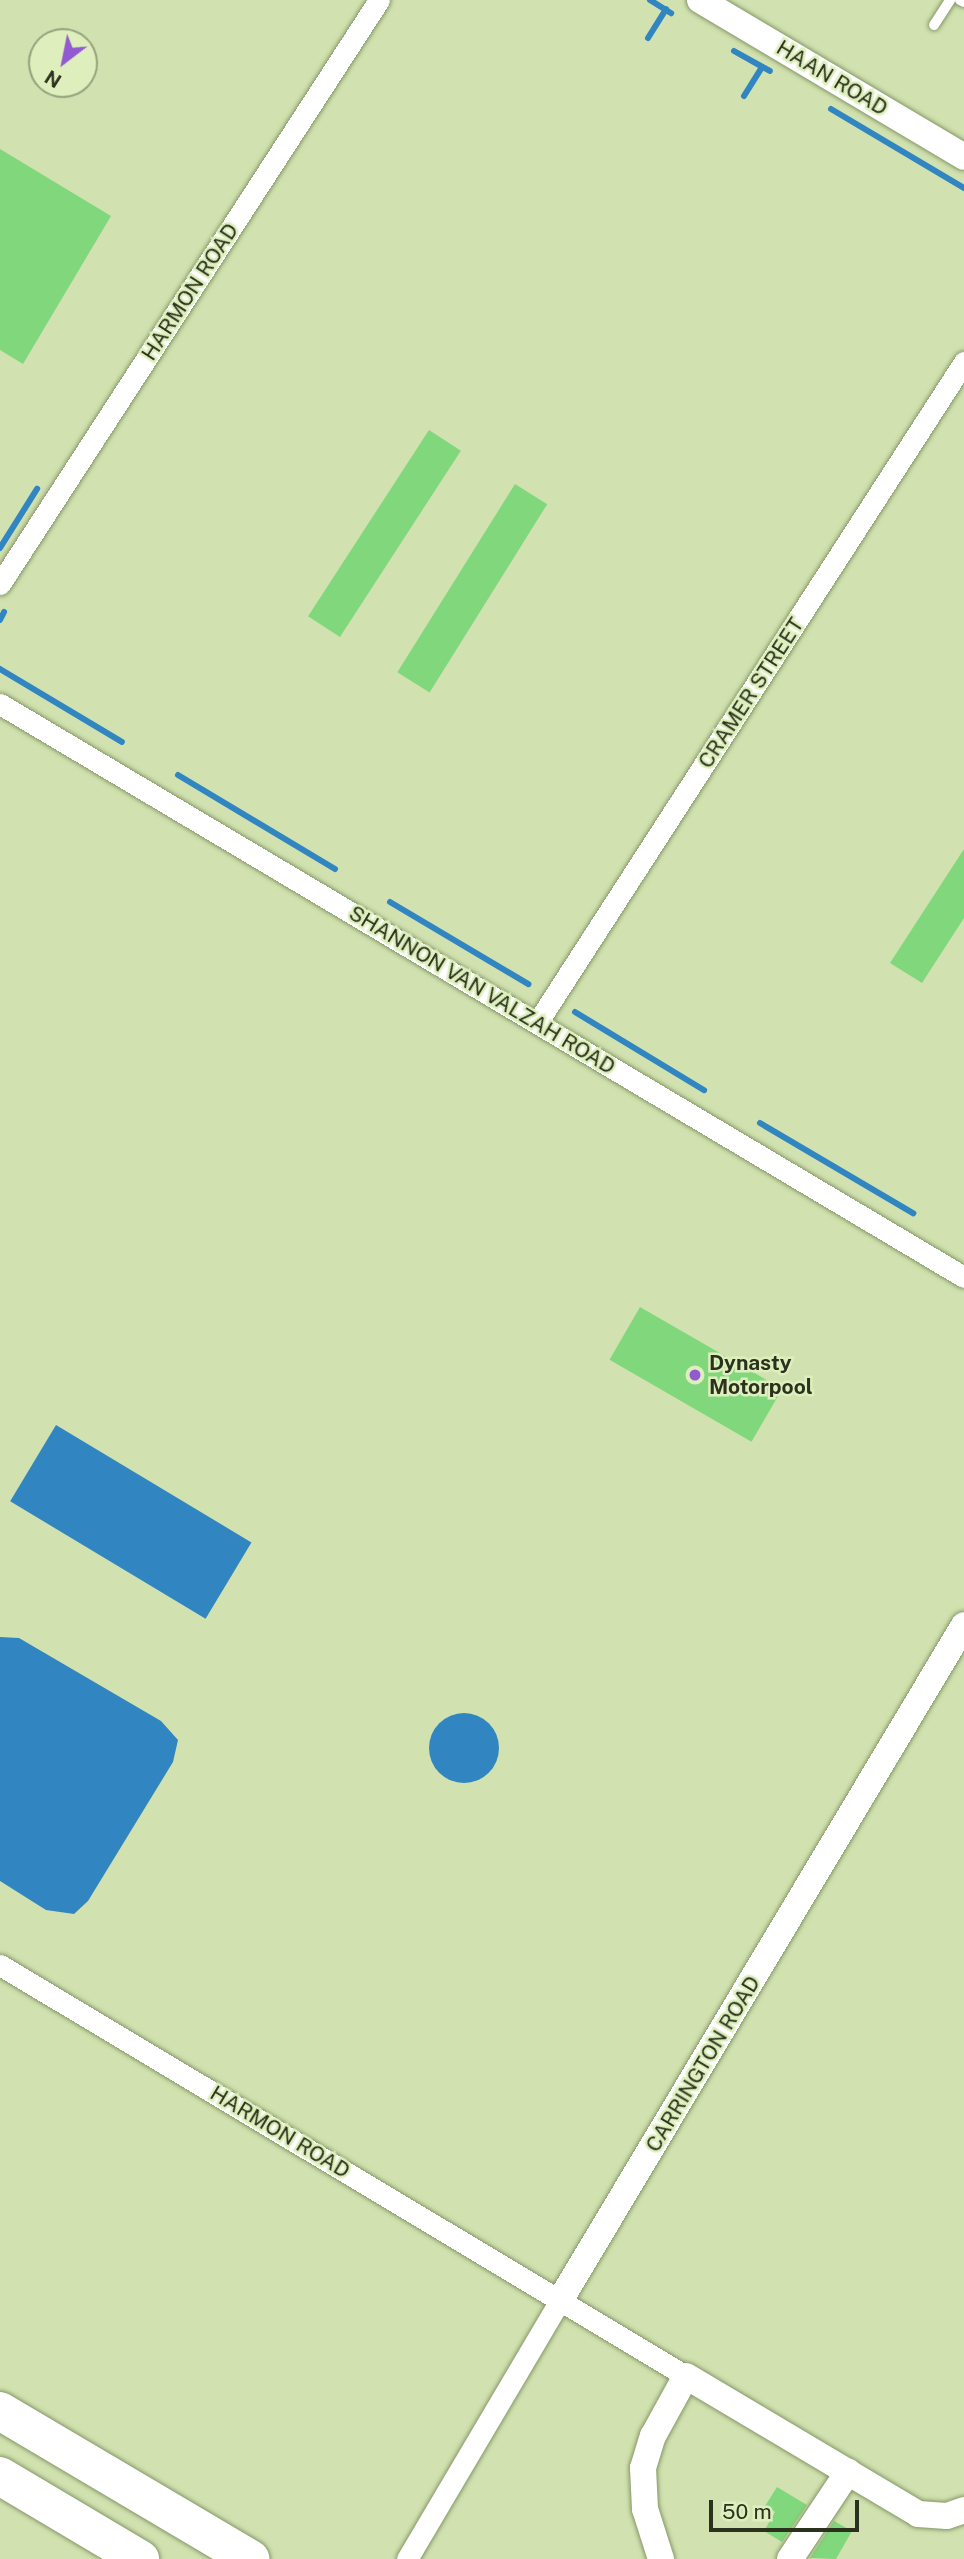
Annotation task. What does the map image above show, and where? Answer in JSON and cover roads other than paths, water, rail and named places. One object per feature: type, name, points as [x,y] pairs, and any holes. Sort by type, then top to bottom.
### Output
[{"type":"highway","points":[[0,2411],[250,2559]]},
{"type":"highway","points":[[0,2476],[140,2559]]},
{"type":"street","name":"HARMON ROAD","points":[[0,584],[379,0]]},
{"type":"street","name":"HAAN ROAD","points":[[700,0],[964,157]]},
{"type":"street","name":"CRAMER STREET","points":[[537,1023],[964,362]]},
{"type":"street","name":"SHANNON VAN VALZAH ROAD","points":[[0,704],[964,1277]]},
{"type":"street","name":"CARRINGTON ROAD","points":[[407,2559],[964,1625]]},
{"type":"street","name":"HARMON ROAD","points":[[0,1965],[687,2376]]},
{"type":"street","points":[[661,2559],[645,2509],[643,2468],[653,2437],[687,2376],[918,2514],[947,2516],[964,2510]]},
{"type":"street","points":[[790,2559],[848,2472]]},
{"type":"street","points":[[808,2559],[848,2472]]},
{"type":"lane","points":[[934,25],[950,0]]},
{"type":"water","points":[[56,1425],[251,1542],[206,1619],[10,1501]]},
{"type":"water","points":[[0,1637],[19,1638],[161,1721],[178,1740],[173,1762],[88,1901],[74,1914],[46,1910],[0,1881]]},
{"type":"water","points":[[471,1713],[484,1719],[493,1728],[497,1734],[497,1762],[489,1773],[478,1781],[457,1783],[439,1773],[431,1762],[429,1741],[439,1723],[450,1715]]},
{"type":"waterway","points":[[650,0],[671,13]]},
{"type":"waterway","points":[[648,38],[666,9]]},
{"type":"waterway","points":[[734,51],[770,71]]},
{"type":"waterway","points":[[744,96],[762,67]]},
{"type":"waterway","points":[[831,109],[964,188]]},
{"type":"waterway","points":[[0,548],[37,489]]},
{"type":"waterway","points":[[0,620],[4,612]]},
{"type":"waterway","points":[[0,669],[122,742]]},
{"type":"waterway","points":[[178,775],[335,869]]},
{"type":"waterway","points":[[390,902],[528,984]]},
{"type":"waterway","points":[[575,1012],[704,1090]]},
{"type":"waterway","points":[[760,1123],[913,1213]]},
{"type":"place","name":"Dynasty Motorpool","points":[[695,1375]]}]
